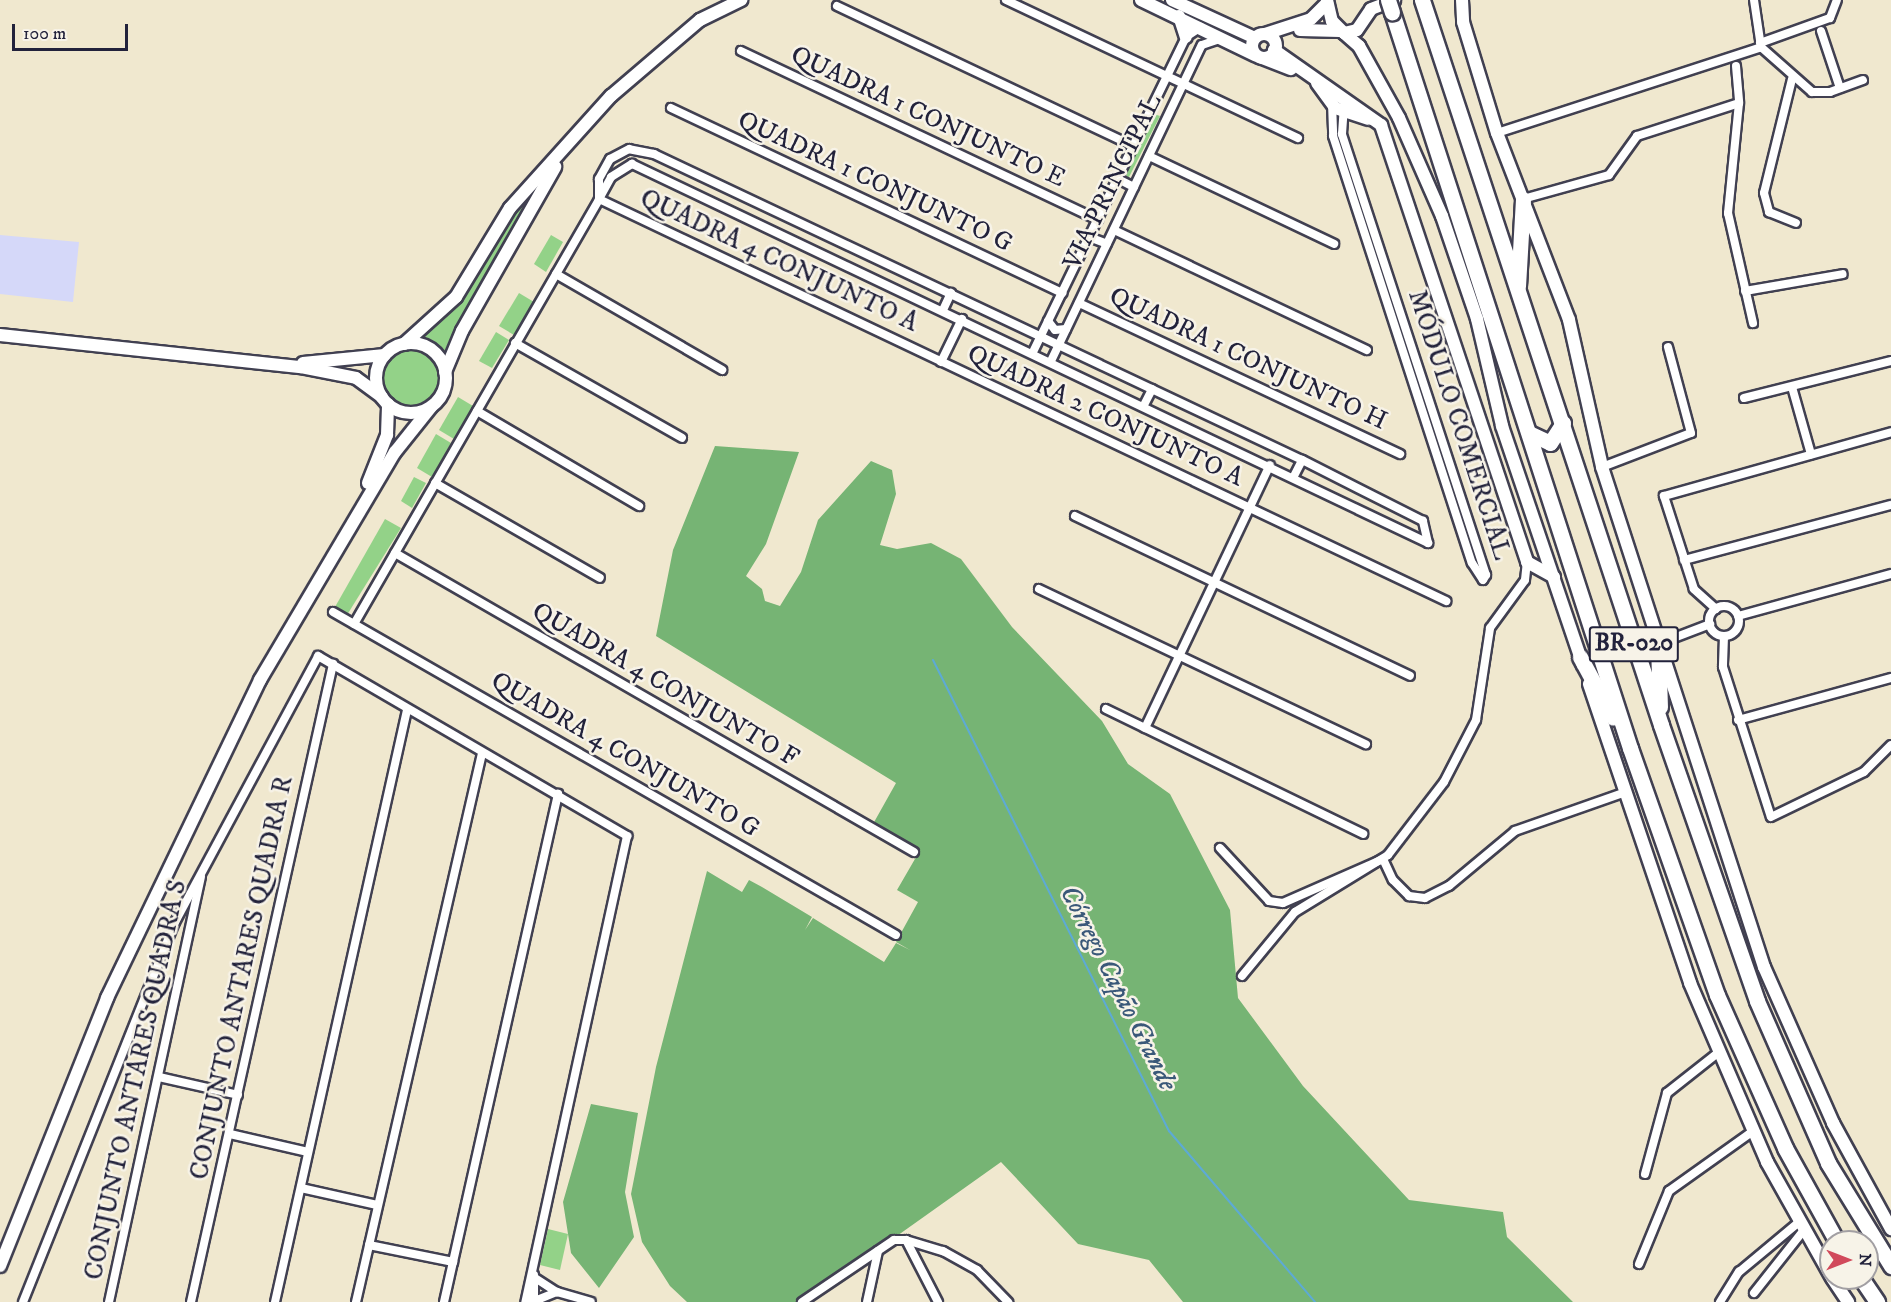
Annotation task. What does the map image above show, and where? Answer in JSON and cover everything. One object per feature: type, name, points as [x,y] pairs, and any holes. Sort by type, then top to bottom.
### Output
[{"type":"highway","name":"BR-020","points":[[1423,2],[1517,295],[1563,423],[1661,725],[1757,1001],[1805,1114],[1891,1266]]},
{"type":"highway","name":"BR-020","points":[[1391,4],[1630,748],[1717,994],[1785,1148],[1831,1230]]},
{"type":"highway","points":[[1517,295],[1522,199]]},
{"type":"highway","points":[[1529,433],[1550,443],[1563,423]]},
{"type":"highway","points":[[1658,644],[1661,725]]},
{"type":"highway","points":[[1580,657],[1630,748]]},
{"type":"main road","points":[[272,364],[384,355],[404,344],[456,297],[510,208],[650,59],[700,20],[741,0]]},
{"type":"main road","name":"MÓDULO COMERCIAL","points":[[1141,0],[1317,82],[1338,100],[1341,112],[1374,121]]},
{"type":"main road","name":"MÓDULO COMERCIAL","points":[[1172,0],[1215,21],[1267,41],[1338,100],[1374,121],[1386,135],[1527,562],[1554,577]]},
{"type":"main road","points":[[1461,0],[1463,22],[1497,134],[1569,320],[1602,467],[1658,644],[1780,1011],[1859,1176],[1891,1228]]},
{"type":"main road","points":[[1259,56],[1267,41],[1311,19],[1327,2],[1342,32],[1359,46],[1399,118],[1442,216],[1477,319],[1502,426],[1626,792],[1719,1052],[1753,1131],[1819,1255]]},
{"type":"main road","points":[[1259,56],[1267,41],[1314,27],[1342,32],[1357,30],[1371,9],[1391,4]]},
{"type":"main road","points":[[1179,16],[1186,37]]},
{"type":"main road","points":[[1202,27],[1215,21]]},
{"type":"main road","points":[[1,1262],[142,922],[260,680],[350,525],[443,391],[445,372],[462,331],[565,148]]},
{"type":"main road","points":[[0,335],[272,364],[356,378],[385,401],[409,413],[431,407]]},
{"type":"main road","points":[[404,344],[435,353],[445,372]]},
{"type":"main road","points":[[350,525],[383,451],[385,401],[377,371],[384,355]]},
{"type":"main road","name":"MÓDULO COMERCIAL","points":[[1488,446],[1502,426]]},
{"type":"street","points":[[1006,0],[1185,82],[1298,138]]},
{"type":"street","points":[[1754,0],[1761,45],[1792,79],[1820,94],[1863,80]]},
{"type":"street","points":[[1497,134],[1761,45],[1830,18],[1837,0]]},
{"type":"street","points":[[837,6],[1133,146]]},
{"type":"street","points":[[1186,37],[1202,27]]},
{"type":"street","points":[[1821,31],[1840,88]]},
{"type":"street","name":"VIA PRINCIPAL","points":[[1033,352],[1186,37]]},
{"type":"street","name":"VIA PRINCIPAL","points":[[1051,361],[1202,45],[1227,40]]},
{"type":"street","name":"QUADRA 1 CONJUNTO E","points":[[741,51],[1098,220]]},
{"type":"street","points":[[1736,66],[1739,103],[1728,213],[1753,323]]},
{"type":"street","points":[[1792,79],[1764,193],[1769,212],[1796,223]]},
{"type":"street","name":"MÓDULO COMERCIAL","points":[[1338,100],[1337,135],[1418,382],[1451,467],[1481,559],[1483,580],[1472,563],[1441,470],[1418,382]]},
{"type":"street","points":[[1522,199],[1609,175],[1631,139],[1739,103]]},
{"type":"street","name":"QUADRA 1 CONJUNTO G","points":[[671,108],[1062,293]]},
{"type":"street","name":"MÓDULO COMERCIAL","points":[[1337,135],[1341,112]]},
{"type":"street","points":[[354,624],[556,274],[599,199],[614,171],[632,164],[709,198],[1294,476],[1428,543],[1423,521],[1302,460],[654,154],[629,149],[604,164],[599,199]]},
{"type":"street","points":[[1149,156],[1334,244]]},
{"type":"street","points":[[1118,179],[1134,186]]},
{"type":"street","points":[[709,198],[716,182]]},
{"type":"street","name":"QUADRA 4 CONJUNTO A","points":[[599,199],[941,362]]},
{"type":"street","points":[[1114,230],[1367,350]]},
{"type":"street","points":[[1089,237],[1107,244]]},
{"type":"street","points":[[556,274],[722,370]]},
{"type":"street","points":[[1745,291],[1843,274]]},
{"type":"street","points":[[943,310],[951,293]]},
{"type":"street","name":"QUADRA 1 CONJUNTO H","points":[[1079,303],[1400,453]]},
{"type":"street","points":[[941,362],[962,319]]},
{"type":"street","points":[[1048,321],[1055,330],[1066,329]]},
{"type":"street","points":[[516,343],[682,438]]},
{"type":"street","points":[[1602,467],[1691,433],[1668,347]]},
{"type":"street","points":[[1744,398],[1891,361]]},
{"type":"street","name":"QUADRA 2 CONJUNTO A","points":[[941,362],[1446,601]]},
{"type":"street","points":[[1792,387],[1811,453]]},
{"type":"street","points":[[1144,405],[1152,389]]},
{"type":"street","points":[[477,411],[639,506]]},
{"type":"street","points":[[1738,616],[1733,609],[1716,609],[1694,589],[1664,496],[1891,432]]},
{"type":"street","points":[[1294,476],[1302,460]]},
{"type":"street","points":[[1145,728],[1270,465]]},
{"type":"street","points":[[1441,470],[1451,467]]},
{"type":"street","points":[[435,483],[600,578]]},
{"type":"street","points":[[1684,560],[1891,505]]},
{"type":"street","points":[[1075,516],[1410,676]]},
{"type":"street","name":"QUADRA 4 CONJUNTO F","points":[[395,553],[914,852]]},
{"type":"street","points":[[1472,563],[1481,559]]},
{"type":"street","points":[[1242,976],[1295,912],[1383,859],[1462,755],[1476,720],[1484,647],[1500,608],[1526,580],[1527,562]]},
{"type":"street","points":[[1738,616],[1891,574]]},
{"type":"street","points":[[1039,589],[1366,744]]},
{"type":"street","points":[[1658,644],[1710,624],[1716,609]]},
{"type":"street","name":"QUADRA 4 CONJUNTO G","points":[[333,612],[896,935]]},
{"type":"street","points":[[1724,636],[1733,634],[1738,616]]},
{"type":"street","points":[[1710,624],[1724,636],[1724,667],[1738,720],[1771,817],[1864,772],[1891,745]]},
{"type":"street","points":[[23,1300],[175,922],[318,656],[407,710],[625,834],[525,1302]]},
{"type":"street","name":"CONJUNTO ANTARES QUADRA R","points":[[192,1302],[333,664]]},
{"type":"street","points":[[1738,720],[1891,678]]},
{"type":"street","points":[[274,1302],[407,710]]},
{"type":"street","points":[[1106,710],[1363,834]]},
{"type":"street","points":[[356,1302],[482,753]]},
{"type":"street","points":[[1383,859],[1393,880],[1409,896],[1425,898],[1449,886],[1515,831],[1626,792]]},
{"type":"street","points":[[444,1302],[558,794]]},
{"type":"street","points":[[1220,848],[1258,893],[1283,903],[1383,859]]},
{"type":"street","name":"CONJUNTO ANTARES QUADRA S","points":[[109,1302],[203,868]]},
{"type":"street","points":[[175,922],[191,927]]},
{"type":"street","points":[[1645,1174],[1667,1093],[1719,1052]]},
{"type":"street","points":[[159,1077],[238,1095]]},
{"type":"street","points":[[1639,1264],[1669,1191],[1753,1131]]},
{"type":"street","points":[[230,1134],[308,1152]]},
{"type":"street","points":[[301,1188],[377,1205]]},
{"type":"street","points":[[1754,1293],[1802,1226]]},
{"type":"street","points":[[1720,1302],[1739,1272],[1802,1226]]},
{"type":"street","points":[[906,1240],[938,1302]]},
{"type":"street","points":[[802,1302],[878,1251],[906,1240],[936,1248],[976,1270],[1008,1302]]},
{"type":"street","points":[[369,1245],[453,1262]]},
{"type":"street","points":[[867,1302],[878,1251]]},
{"type":"street","points":[[532,1276],[557,1292],[591,1302]]},
{"type":"street","points":[[532,1276],[533,1302],[557,1292]]},
{"type":"shaded area","points":[[0,235],[79,242],[73,302],[0,294]]},
{"type":"green space","points":[[1154,114],[1160,116],[1128,179],[1125,173]]},
{"type":"green space","points":[[553,164],[443,355],[418,336],[450,310],[509,214]]},
{"type":"green space","points":[[551,235],[563,242],[546,272],[534,264]]},
{"type":"green space","points":[[519,293],[534,302],[514,335],[499,326]]},
{"type":"green space","points":[[496,332],[509,340],[492,368],[479,361]]},
{"type":"green space","points":[[405,346],[417,346],[434,355],[441,366],[443,378],[441,390],[434,401],[417,410],[405,410],[393,405],[384,396],[379,384],[379,372],[384,360],[393,351]]},
{"type":"green space","points":[[458,397],[473,406],[454,439],[439,430]]},
{"type":"green space","points":[[436,434],[451,443],[432,477],[417,468]]},
{"type":"green space","points":[[715,446],[799,452],[766,544],[746,576],[762,589],[765,601],[780,606],[801,572],[818,520],[871,461],[892,470],[896,494],[880,545],[897,549],[931,543],[961,559],[1012,627],[1102,721],[1128,764],[1170,794],[1230,910],[1238,998],[1303,1086],[1409,1200],[1503,1212],[1507,1237],[1573,1302],[1183,1302],[1149,1260],[1078,1244],[1001,1162],[804,1302],[687,1302],[670,1286],[642,1242],[631,1194],[656,1067],[707,871],[742,892],[749,880],[812,917],[805,930],[813,918],[884,962],[896,943],[910,950],[896,942],[918,902],[897,890],[919,852],[873,824],[896,783],[656,636],[673,550]]},
{"type":"green space","points":[[414,477],[426,483],[412,508],[401,501]]},
{"type":"green space","points":[[385,519],[401,528],[347,615],[335,607]]},
{"type":"green space","points":[[591,1104],[638,1113],[625,1192],[634,1237],[599,1288],[571,1253],[563,1202]]},
{"type":"green space","points":[[548,1229],[568,1234],[560,1270],[540,1265]]},
{"type":"waterway","name":"Córrego Capão Grande","points":[[933,660],[1169,1131],[1315,1302]]}]
